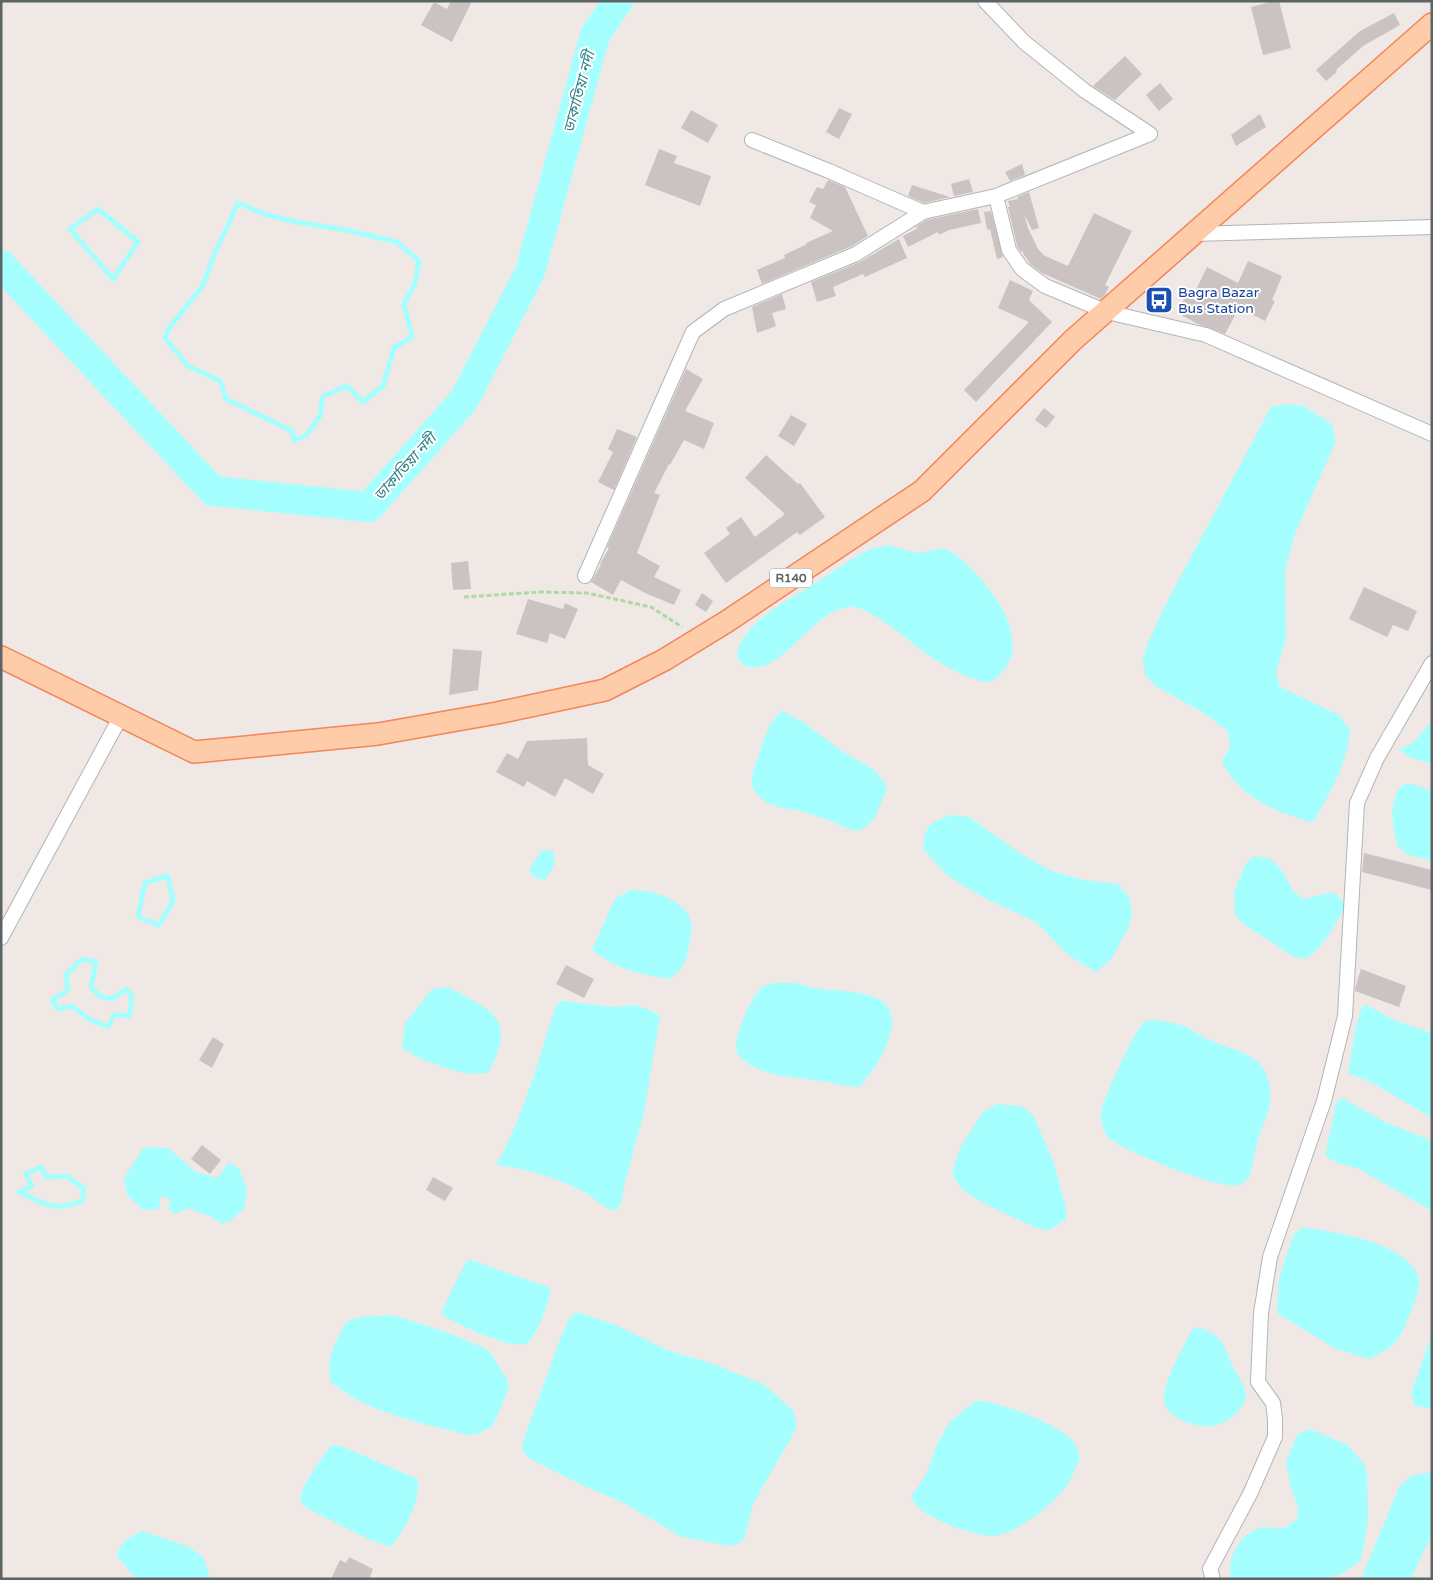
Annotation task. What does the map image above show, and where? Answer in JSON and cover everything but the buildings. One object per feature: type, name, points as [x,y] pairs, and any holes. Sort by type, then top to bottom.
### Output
[{"type":"main road","name":"R140","points":[[1,657],[194,752],[378,734],[497,713],[604,690],[664,660],[700,638],[922,491],[1073,340],[1432,24]]},
{"type":"street","points":[[585,576],[693,332],[724,309],[856,254],[923,212],[996,196],[1150,134],[1085,91],[1062,73],[1024,42],[985,1]]},
{"type":"street","points":[[752,140],[923,212]]},
{"type":"street","points":[[996,196],[1009,250],[1022,269],[1045,286],[1107,312],[1206,335],[1432,434]]},
{"type":"street","points":[[1193,234],[1432,227]]},
{"type":"street","points":[[1213,1579],[1210,1569],[1250,1494],[1275,1437],[1273,1403],[1258,1382],[1261,1314],[1270,1257],[1324,1101],[1345,1016],[1357,803],[1377,758],[1432,664]]},
{"type":"street","points":[[1,938],[121,716]]},
{"type":"path","points":[[464,598],[541,592],[586,593],[651,607],[700,638]]},
{"type":"water","points":[[1288,404],[1304,406],[1332,424],[1336,441],[1294,536],[1285,572],[1286,639],[1276,672],[1280,687],[1339,715],[1350,730],[1346,755],[1342,766],[1313,823],[1286,814],[1260,802],[1239,785],[1222,762],[1230,747],[1228,731],[1202,712],[1157,687],[1145,675],[1143,659],[1147,644],[1168,600],[1271,407]]},
{"type":"water","points":[[888,545],[917,553],[943,549],[959,557],[977,574],[999,603],[1010,627],[1012,655],[1004,670],[997,677],[991,681],[984,682],[957,672],[928,655],[878,617],[856,607],[834,611],[822,619],[787,651],[763,666],[747,666],[739,660],[737,655],[741,643],[749,631],[766,614],[855,557],[871,549]]},
{"type":"water","points":[[782,711],[803,722],[843,752],[873,769],[884,781],[887,789],[877,813],[873,820],[860,831],[818,816],[773,806],[764,801],[755,792],[752,779],[755,764],[768,729]]},
{"type":"water","points":[[1432,721],[1432,764],[1412,758],[1398,750],[1414,742]]},
{"type":"water","points":[[1404,784],[1412,784],[1432,791],[1432,861],[1409,855],[1398,847],[1392,814],[1395,797],[1398,790]]},
{"type":"water","points":[[952,815],[969,817],[1024,856],[1052,871],[1084,880],[1118,884],[1129,897],[1132,913],[1128,929],[1110,961],[1095,972],[1068,955],[1036,922],[989,900],[946,874],[923,849],[925,835],[930,826],[938,820]]},
{"type":"water","points":[[542,850],[553,851],[555,864],[545,880],[535,878],[529,870]]},
{"type":"water","points":[[1255,856],[1271,859],[1283,872],[1293,891],[1304,899],[1332,892],[1345,902],[1346,906],[1329,935],[1319,948],[1306,959],[1294,957],[1243,924],[1235,914],[1234,892],[1246,863]]},
{"type":"water","points":[[630,890],[646,891],[664,896],[680,905],[690,918],[691,932],[685,961],[681,969],[669,979],[628,970],[600,956],[592,949],[615,899]]},
{"type":"water","points":[[796,983],[819,989],[872,996],[882,1001],[889,1009],[892,1020],[888,1042],[878,1062],[859,1087],[778,1075],[757,1068],[739,1056],[736,1050],[739,1032],[747,1010],[758,992],[762,987],[770,984]]},
{"type":"water","points":[[447,987],[477,1003],[496,1018],[500,1028],[501,1040],[497,1055],[488,1073],[469,1074],[452,1070],[421,1059],[402,1048],[405,1023],[432,989]]},
{"type":"water","points":[[558,1002],[612,1007],[634,1005],[650,1010],[660,1016],[644,1112],[621,1203],[617,1210],[612,1210],[588,1194],[552,1178],[530,1171],[496,1165],[522,1109]]},
{"type":"water","points":[[1365,1004],[1396,1021],[1432,1033],[1432,1118],[1371,1082],[1348,1073],[1356,1026]]},
{"type":"water","points":[[1154,1020],[1184,1026],[1207,1039],[1253,1058],[1263,1068],[1270,1088],[1269,1106],[1251,1170],[1244,1183],[1234,1185],[1209,1181],[1141,1156],[1107,1136],[1102,1124],[1101,1111],[1103,1104],[1139,1028],[1144,1022]]},
{"type":"water","points":[[1342,1098],[1385,1122],[1432,1141],[1432,1211],[1359,1169],[1335,1162],[1325,1156],[1336,1104]]},
{"type":"water","points":[[997,1104],[1020,1106],[1033,1115],[1054,1163],[1067,1212],[1065,1220],[1053,1228],[1045,1230],[1039,1228],[982,1202],[964,1191],[953,1175],[952,1172],[960,1148],[983,1112]]},
{"type":"water","points":[[144,1147],[168,1148],[196,1172],[217,1178],[229,1162],[239,1169],[247,1189],[244,1209],[230,1221],[221,1224],[189,1208],[175,1214],[168,1208],[171,1200],[160,1196],[159,1209],[143,1210],[127,1195],[124,1178]]},
{"type":"water","points":[[1303,1227],[1368,1241],[1385,1247],[1411,1264],[1419,1280],[1414,1305],[1402,1333],[1388,1349],[1369,1359],[1336,1349],[1277,1313],[1279,1278],[1294,1234]]},
{"type":"water","points":[[471,1260],[548,1287],[551,1290],[539,1326],[527,1344],[513,1344],[495,1339],[464,1326],[441,1313],[467,1261]]},
{"type":"water","points":[[577,1312],[616,1325],[667,1350],[716,1365],[763,1384],[794,1411],[797,1427],[753,1504],[745,1537],[739,1543],[731,1546],[682,1537],[622,1502],[582,1485],[530,1459],[523,1452],[522,1444],[560,1339],[570,1317]]},
{"type":"water","points":[[393,1315],[443,1331],[489,1350],[507,1379],[509,1388],[492,1427],[476,1434],[468,1435],[395,1416],[360,1401],[330,1381],[331,1356],[346,1322],[360,1317]]},
{"type":"water","points":[[1199,1327],[1207,1330],[1221,1341],[1246,1393],[1244,1402],[1232,1417],[1222,1423],[1210,1426],[1197,1425],[1182,1420],[1170,1412],[1164,1401],[1167,1384],[1174,1365],[1192,1330]]},
{"type":"water","points":[[1432,1334],[1432,1408],[1415,1406],[1411,1394]]},
{"type":"water","points":[[975,1401],[997,1404],[1041,1420],[1054,1427],[1074,1442],[1080,1458],[1067,1485],[1051,1503],[1033,1518],[1013,1530],[995,1536],[969,1532],[943,1522],[920,1509],[911,1497],[926,1475],[937,1444],[950,1422]]},
{"type":"water","points":[[1310,1429],[1348,1445],[1364,1464],[1367,1472],[1368,1521],[1359,1562],[1340,1575],[1313,1579],[1231,1579],[1230,1571],[1233,1555],[1246,1535],[1263,1527],[1284,1528],[1297,1519],[1298,1506],[1290,1485],[1286,1461],[1298,1434]]},
{"type":"water","points":[[331,1445],[339,1445],[417,1479],[417,1494],[411,1515],[390,1547],[366,1538],[308,1509],[302,1503],[301,1498],[306,1482]]},
{"type":"water","points":[[1432,1472],[1432,1534],[1411,1579],[1361,1579],[1399,1487],[1411,1476]]},
{"type":"water","points":[[142,1531],[189,1547],[204,1558],[210,1579],[136,1579],[116,1555],[124,1541]]},
{"type":"waterway","name":"ডাকাতিয়া নদী","points":[[1,265],[213,491],[369,507],[464,400],[530,272],[595,35],[618,1]]},
{"type":"waterway","points":[[238,203],[264,214],[296,222],[346,230],[397,242],[419,261],[415,283],[404,304],[412,337],[394,348],[383,386],[363,402],[347,386],[323,396],[320,416],[306,436],[294,440],[292,431],[226,399],[220,381],[188,366],[165,338],[170,327],[202,287],[238,203]]},
{"type":"waterway","points":[[98,209],[138,242],[113,279],[70,229],[98,209]]},
{"type":"waterway","points":[[168,876],[173,901],[159,925],[138,917],[145,883],[168,876]]},
{"type":"waterway","points":[[82,959],[96,962],[91,987],[100,996],[113,999],[126,989],[132,996],[129,1016],[114,1015],[108,1027],[89,1019],[72,1006],[58,1009],[52,1000],[68,990],[66,975],[82,959]]},
{"type":"waterway","points":[[41,1167],[46,1177],[67,1176],[84,1189],[82,1201],[64,1206],[56,1206],[43,1203],[19,1192],[32,1186],[26,1174],[41,1167]]},
{"type":"place","name":"Bagra Bazar Bus Station","points":[[1159,300]]}]
